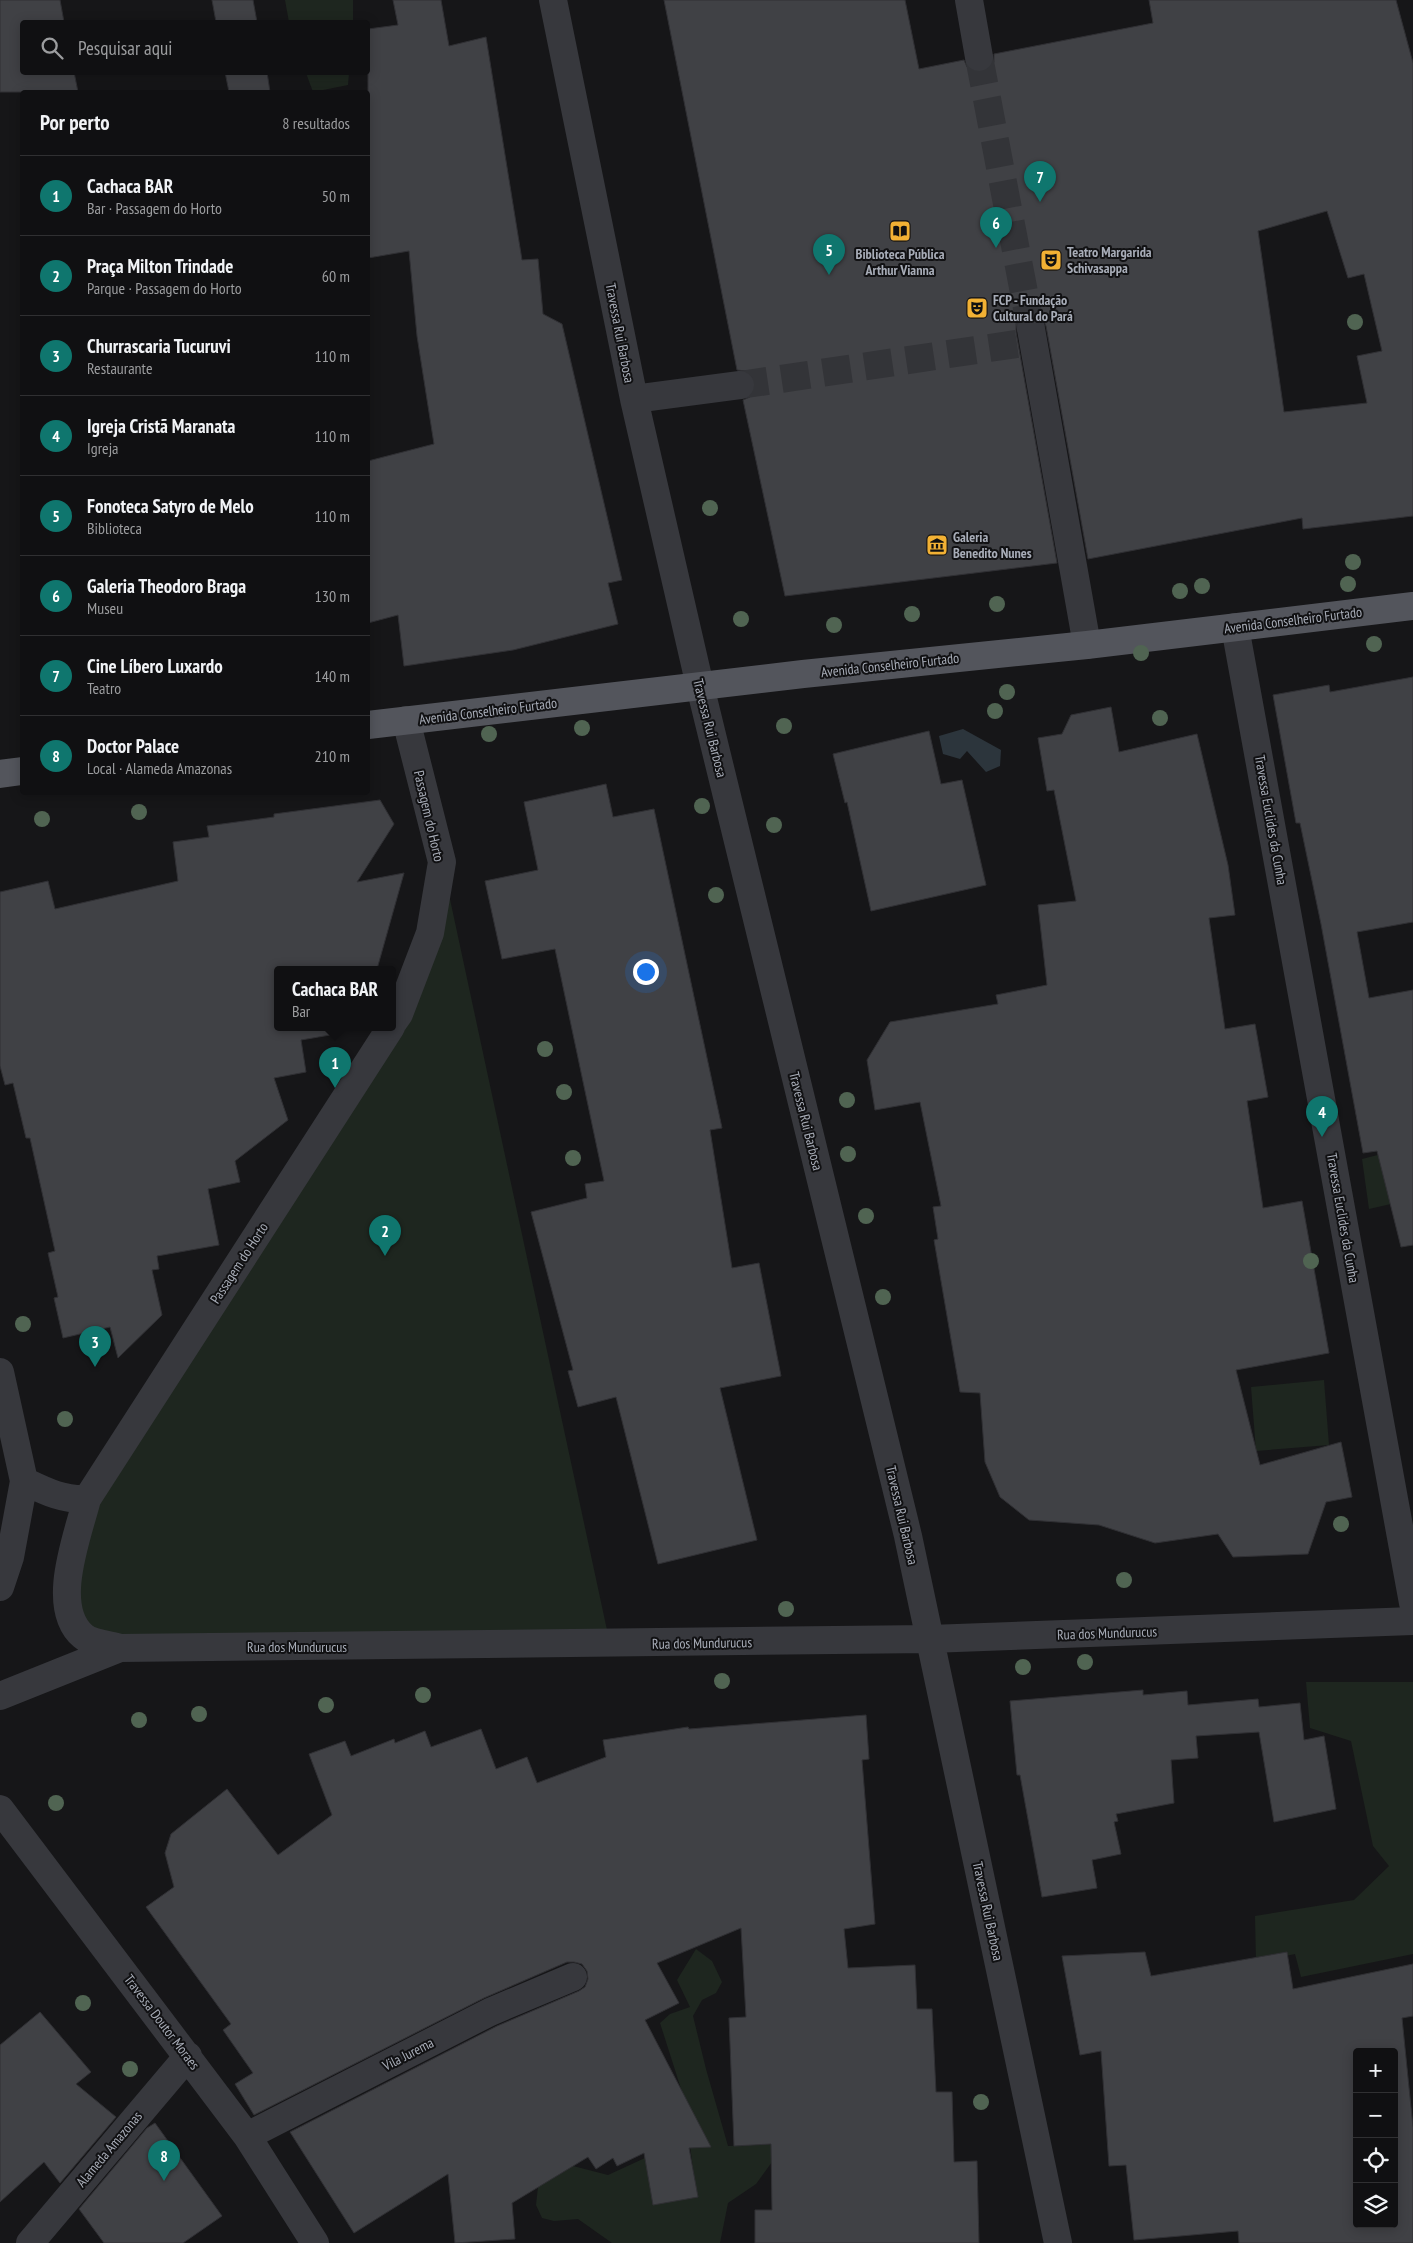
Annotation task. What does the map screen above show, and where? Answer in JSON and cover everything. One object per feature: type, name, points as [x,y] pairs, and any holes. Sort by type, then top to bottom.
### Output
[{"type":"main road","name":"Avenida Conselheiro Furtado","points":[[370,725],[700,686],[1088,645],[1413,606]]},
{"type":"main road","points":[[0,774],[20,771]]},
{"type":"street","name":"Travessa Rui Barbosa","points":[[553,0],[634,399],[700,686],[908,1536],[1058,2243]]},
{"type":"street","points":[[969,0],[980,57]]},
{"type":"street","points":[[1029,338],[1088,645]]},
{"type":"street","points":[[634,399],[740,385]]},
{"type":"street","name":"Travessa Euclides da Cunha","points":[[1235,627],[1413,1603]]},
{"type":"street","name":"Passagem do Horto","points":[[396,1020],[400,1014],[430,933],[442,862],[406,720]]},
{"type":"street","name":"Passagem do Horto","points":[[120,1648],[84,1637],[69,1616],[66,1588],[87,1499],[389,1031]]},
{"type":"street","points":[[0,1372],[24,1481],[10,1557],[0,1587]]},
{"type":"street","points":[[24,1481],[56,1496],[70,1499],[87,1499]]},
{"type":"street","name":"Rua dos Mundurucus","points":[[0,1696],[120,1648],[930,1640],[1413,1622]]},
{"type":"street","name":"Travessa Doutor Moraes","points":[[0,1809],[188,2056],[246,2136],[315,2243]]},
{"type":"street","name":"Vila Jurema","points":[[246,2136],[490,2012],[573,1977]]},
{"type":"street","name":"Alameda Amazonas","points":[[30,2243],[188,2056]]},
{"type":"shaded area","points":[[285,0],[353,0],[353,20],[289,20]]},
{"type":"shaded area","points":[[307,75],[349,75],[348,85],[312,90]]},
{"type":"shaded area","points":[[963,729],[1001,750],[1000,766],[986,772],[967,751],[960,759],[943,754],[939,736]]},
{"type":"shaded area","points":[[442,862],[610,1644],[120,1648],[69,1616],[87,1499],[388,1031],[396,1031],[396,1011]]},
{"type":"shaded area","points":[[1413,1146],[1413,1199],[1369,1209],[1362,1159]]},
{"type":"shaded area","points":[[1324,1380],[1329,1445],[1256,1451],[1251,1387]]},
{"type":"shaded area","points":[[1306,1682],[1413,1682],[1413,1954],[1301,1977],[1295,1954],[1256,1962],[1255,1916],[1354,1900],[1389,1866],[1373,1846],[1351,1741],[1310,1728]]},
{"type":"shaded area","points":[[696,1949],[712,1961],[722,1982],[716,1993],[702,2000],[693,2016],[728,2146],[785,2144],[756,2184],[728,2203],[720,2243],[612,2243],[578,2219],[554,2221],[542,2218],[536,2205],[538,2187],[573,2166],[608,2175],[645,2158],[653,2204],[697,2197],[683,2095],[660,2023],[670,2014],[690,2007],[677,1980]]},
{"type":"building","points":[[0,0],[60,0],[64,20],[20,20],[20,75],[75,75],[78,90],[0,92]]},
{"type":"building","points":[[212,0],[253,0],[257,20],[216,20]]},
{"type":"building","points":[[393,0],[441,0],[449,46],[486,37],[522,260],[538,259],[543,314],[562,324],[622,580],[608,583],[618,624],[513,650],[404,666],[398,615],[370,622],[370,460],[434,444],[417,336],[409,251],[370,258],[370,90],[368,90],[368,75],[370,75],[370,29],[398,25]]},
{"type":"building","name":"FCP - Fundação Cultural do Pará","points":[[664,0],[905,0],[919,69],[964,60],[967,67],[974,72],[981,72],[989,69],[994,62],[994,54],[1153,23],[1149,0],[1396,0],[1413,63],[1413,516],[1303,529],[1302,518],[1088,559],[1046,326],[1043,319],[1037,315],[1029,314],[1021,317],[1016,324],[1016,332],[1057,563],[785,596],[743,400],[750,397],[754,391],[755,382],[752,375],[746,371],[737,370]],"holes":[[[1327,211],[1348,278],[1364,274],[1382,351],[1357,356],[1367,403],[1284,412],[1258,231]]]},
{"type":"building","points":[[226,75],[267,75],[270,90],[229,90]]},
{"type":"building","points":[[1413,677],[1413,922],[1357,932],[1369,998],[1413,990],[1413,1245],[1401,1247],[1377,1151],[1363,1153],[1321,924],[1300,823],[1296,823],[1273,695],[1329,685],[1330,692]]},
{"type":"building","points":[[1111,707],[1119,752],[1197,734],[1228,865],[1235,915],[1209,918],[1225,1029],[1255,1024],[1268,1097],[1247,1101],[1263,1208],[1302,1201],[1329,1353],[1236,1370],[1260,1465],[1341,1442],[1352,1497],[1326,1502],[1308,1554],[1233,1557],[1218,1534],[1155,1543],[1099,1525],[1029,1520],[1000,1497],[985,1462],[980,1393],[960,1392],[934,1240],[938,1239],[933,1207],[941,1206],[920,1102],[875,1110],[867,1060],[890,1022],[998,1004],[996,995],[1047,985],[1038,905],[1076,901],[1054,790],[1047,791],[1038,738],[1062,734],[1071,715]]},
{"type":"building","points":[[929,731],[941,784],[962,780],[986,885],[871,911],[847,802],[845,803],[833,754]]},
{"type":"building","points":[[606,784],[613,817],[654,809],[722,1128],[710,1130],[732,1268],[759,1263],[781,1376],[720,1388],[757,1540],[658,1564],[616,1397],[578,1407],[568,1371],[573,1370],[531,1212],[587,1198],[585,1184],[604,1181],[555,949],[502,959],[485,881],[538,870],[524,802]]},
{"type":"building","points":[[380,800],[394,824],[357,882],[404,873],[378,966],[274,966],[274,1031],[330,1031],[330,1035],[301,1040],[306,1072],[274,1078],[288,1120],[235,1161],[240,1182],[208,1189],[219,1245],[157,1256],[159,1269],[152,1270],[162,1315],[118,1358],[110,1327],[63,1338],[54,1298],[58,1297],[48,1253],[55,1251],[30,1138],[26,1138],[13,1083],[5,1085],[0,1066],[0,892],[48,881],[55,909],[178,881],[173,842],[209,837],[207,826],[274,817],[274,814]]},
{"type":"building","points":[[1143,1690],[1143,1695],[1187,1691],[1188,1705],[1258,1699],[1259,1707],[1300,1703],[1304,1740],[1324,1736],[1336,1809],[1274,1822],[1259,1732],[1196,1736],[1198,1758],[1171,1760],[1174,1803],[1116,1814],[1118,1821],[1114,1822],[1121,1854],[1092,1860],[1097,1888],[1042,1897],[1020,1775],[1017,1775],[1010,1701]]},
{"type":"building","points":[[866,1715],[869,1759],[862,1760],[875,1924],[844,1929],[848,1968],[915,1965],[917,2009],[932,2009],[936,2092],[952,2092],[954,2162],[977,2161],[979,2243],[755,2243],[755,2210],[772,2210],[771,2144],[734,2146],[729,2018],[746,2017],[741,1928],[657,1963],[679,2003],[645,2020],[711,2147],[689,2148],[698,2197],[653,2205],[644,2153],[617,2166],[613,2158],[596,2169],[588,2157],[512,2203],[515,2239],[455,2243],[448,2174],[354,2233],[290,2132],[497,2026],[579,1991],[585,1987],[588,1979],[587,1971],[582,1964],[567,1962],[484,1998],[254,2115],[235,2084],[253,2073],[223,2030],[231,2024],[146,1907],[174,1887],[165,1853],[171,1834],[227,1789],[278,1855],[332,1815],[309,1754],[345,1741],[351,1756],[394,1739],[395,1743],[425,1731],[431,1747],[481,1729],[496,1769],[527,1757],[537,1783],[606,1757],[603,1740],[688,1727],[689,1729]]},
{"type":"building","points":[[1145,1952],[1151,1976],[1287,1952],[1293,1989],[1413,1964],[1413,2016],[1402,2018],[1413,2127],[1413,2243],[1239,2243],[1238,2231],[1134,2240],[1126,2165],[1109,2166],[1101,2051],[1080,2055],[1062,1956]]},
{"type":"building","points":[[40,2012],[91,2072],[76,2084],[116,2117],[60,2183],[44,2162],[0,2202],[0,2045]]},
{"type":"building","points":[[155,2123],[222,2216],[183,2243],[104,2243],[79,2209],[147,2128]]},
{"type":"tunnel","points":[[979,57],[1031,329]]},
{"type":"tunnel","points":[[740,385],[1023,343]]},
{"type":"place","name":"Cine Líbero Luxardo","points":[[1040,202]]},
{"type":"place","name":"Biblioteca Pública Arthur Vianna","points":[[900,231]]},
{"type":"place","name":"Galeria Theodoro Braga","points":[[996,248]]},
{"type":"place","name":"Teatro Margarida Schivasappa","points":[[1051,260]]},
{"type":"place","name":"Fonoteca Satyro de Melo","points":[[829,275]]},
{"type":"place","name":"FCP - Fundação Cultural do Pará","points":[[977,308]]},
{"type":"place","name":"Galeria Benedito Nunes","points":[[937,545]]},
{"type":"place","name":"Cachaca BAR","points":[[335,1088]]},
{"type":"place","name":"Igreja Cristã Maranata","points":[[1322,1137]]},
{"type":"place","name":"Praça Milton Trindade","points":[[385,1256]]},
{"type":"place","name":"Churrascaria Tucuruvi","points":[[95,1367]]},
{"type":"place","name":"Doctor Palace","points":[[164,2181]]}]
